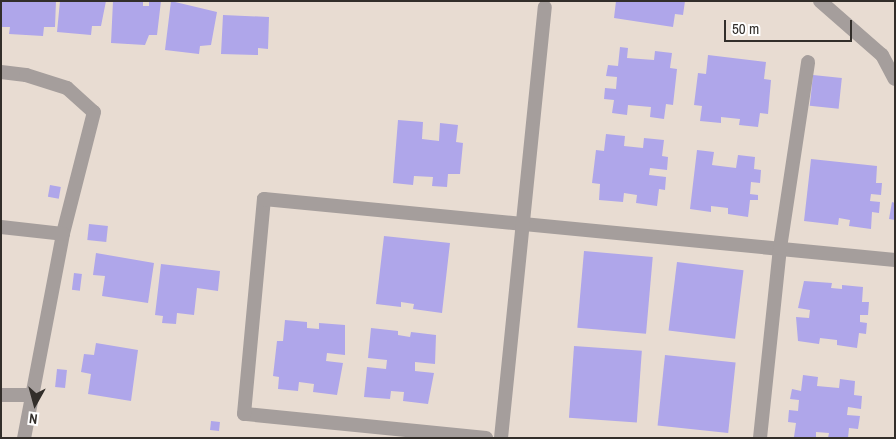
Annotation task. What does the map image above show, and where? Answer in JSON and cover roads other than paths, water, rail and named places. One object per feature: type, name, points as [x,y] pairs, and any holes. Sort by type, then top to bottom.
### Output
[{"type":"street","points":[[820,1],[882,55],[895,79]]},
{"type":"street","points":[[500,438],[520,223],[545,7]]},
{"type":"street","points":[[760,438],[780,248],[808,62]]},
{"type":"street","points":[[1,72],[26,74],[67,88],[94,112],[63,234],[30,395],[24,438]]},
{"type":"street","points":[[486,438],[244,414],[264,199],[895,260]]},
{"type":"street","points":[[1,227],[63,234]]},
{"type":"street","points":[[1,395],[30,395]]}]
